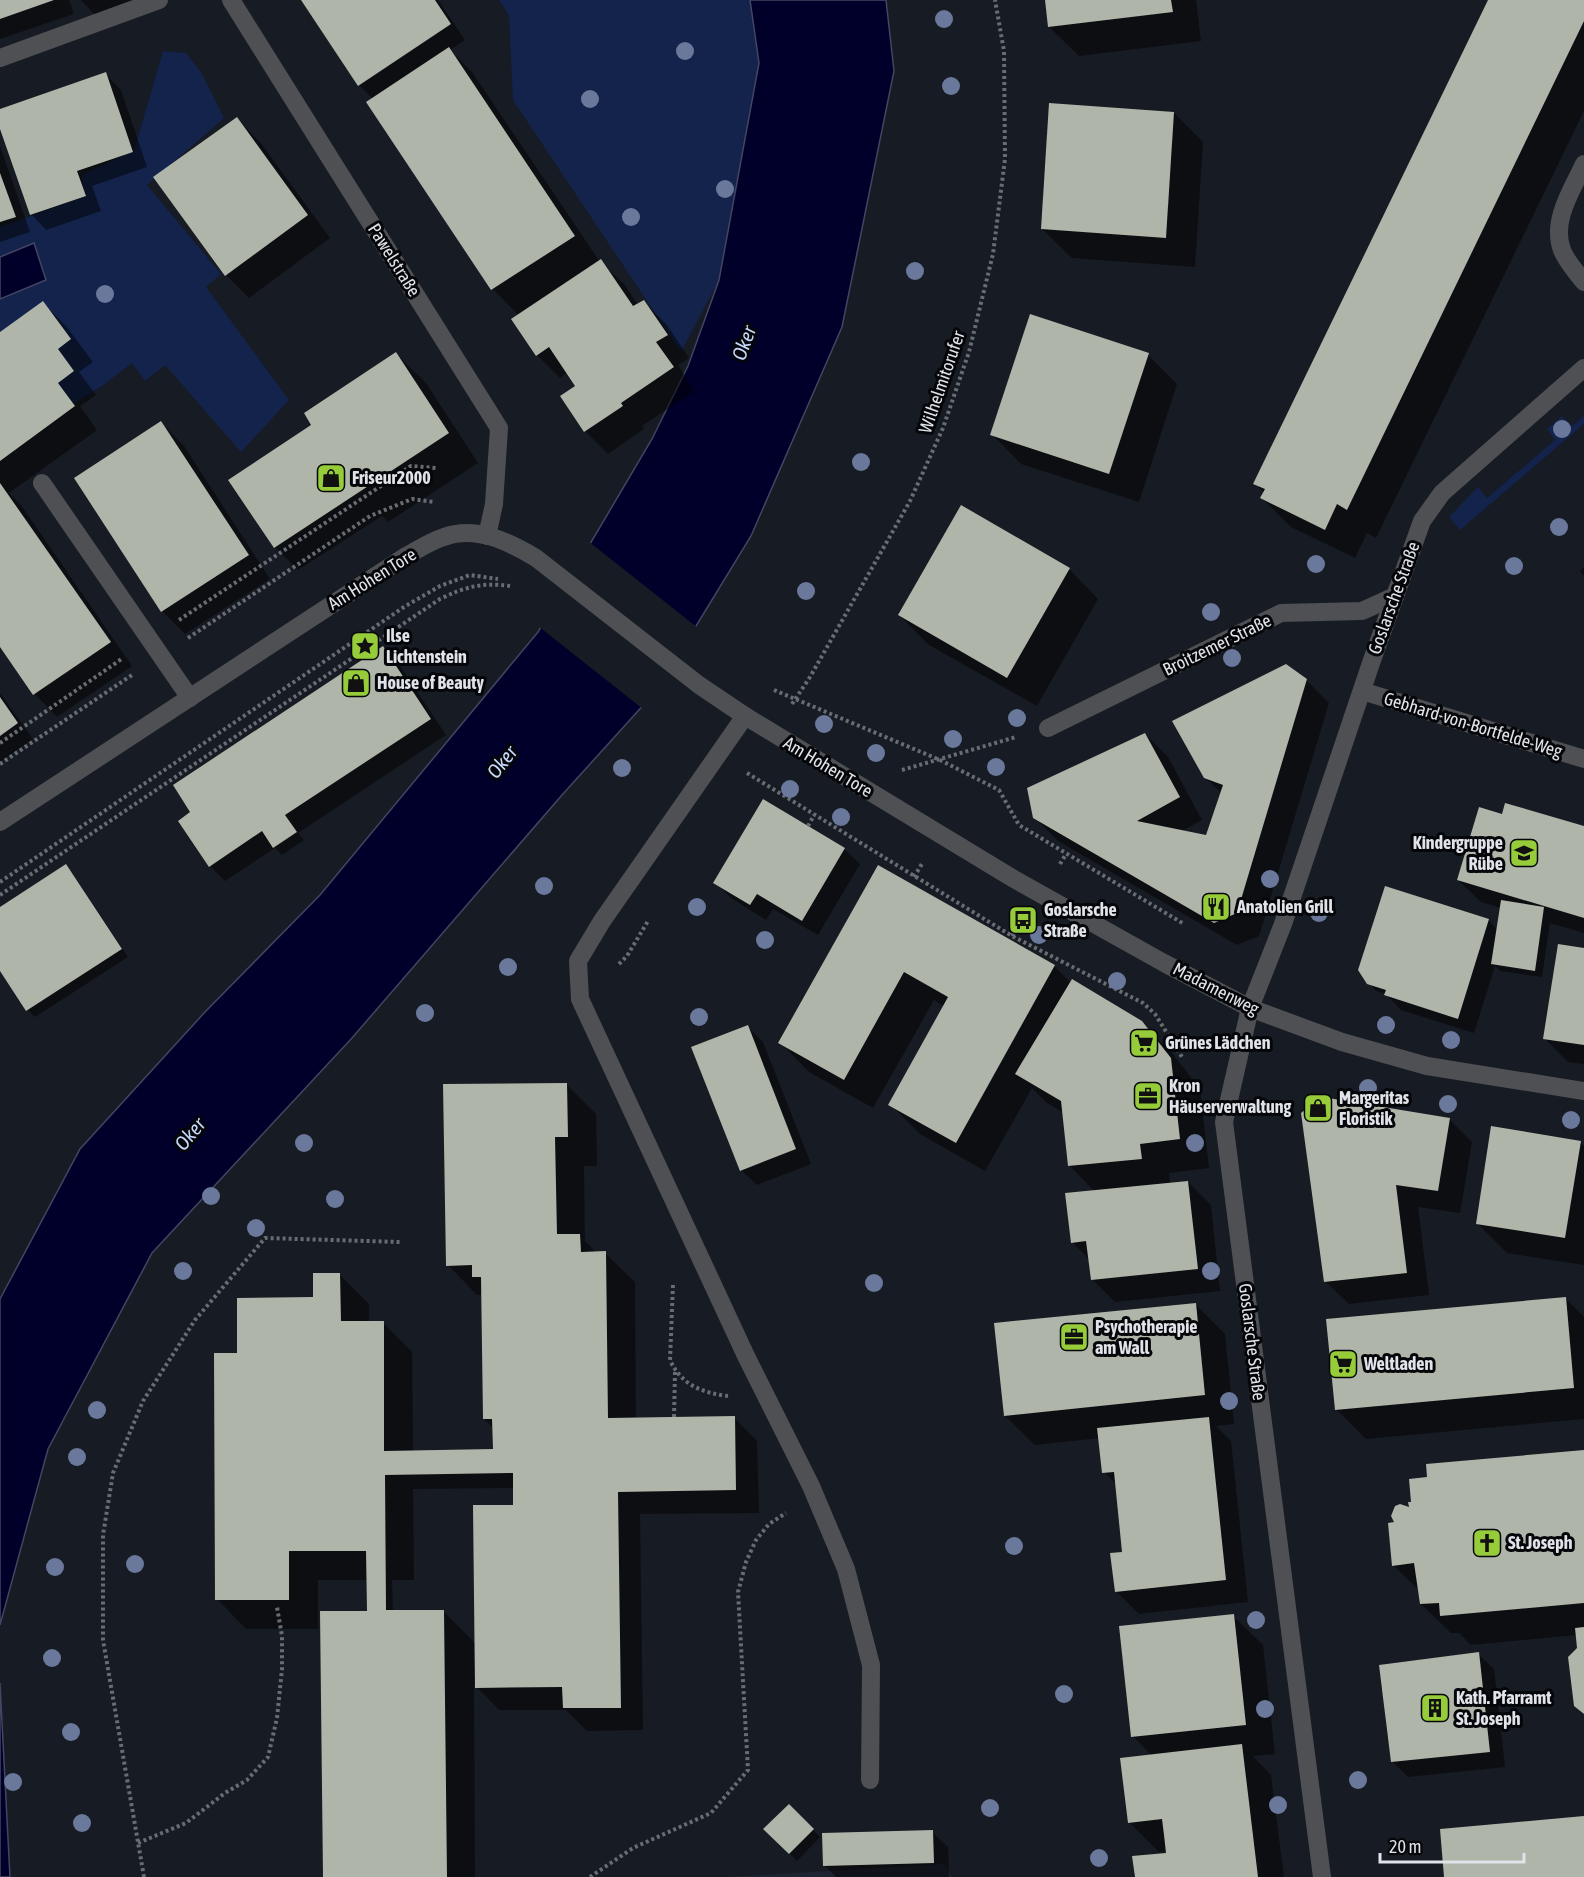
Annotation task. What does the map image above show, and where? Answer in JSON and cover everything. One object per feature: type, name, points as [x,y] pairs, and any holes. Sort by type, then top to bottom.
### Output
[{"type":"street","points":[[0,58],[159,0]]},
{"type":"street","name":"Pawelstraße","points":[[231,0],[499,428],[494,504],[487,536]]},
{"type":"street","points":[[1584,164],[1560,216],[1558,235],[1562,252],[1584,282]]},
{"type":"street","name":"Goslarsche Straße","points":[[1322,1877],[1224,1122],[1250,1008],[1283,924],[1422,520],[1442,493],[1584,368]]},
{"type":"street","points":[[42,483],[190,698]]},
{"type":"street","name":"Am Hohen Tore","points":[[0,822],[406,556],[444,537],[464,532],[513,544],[536,558],[699,685],[882,800]]},
{"type":"street","name":"Broitzemer Straße","points":[[1048,728],[1281,613],[1362,611],[1395,596]]},
{"type":"street","name":"Gebhard-von-Bortfelde-Weg","points":[[1362,691],[1584,759]]},
{"type":"street","points":[[745,716],[603,921],[578,961],[580,999],[746,1356],[811,1486],[846,1569],[871,1665],[870,1780]]},
{"type":"street","name":"Madamenweg","points":[[882,800],[1014,879],[1250,1008],[1342,1042],[1427,1066],[1584,1091]]},
{"type":"path","name":"Wilhelmitorufer","points":[[771,732],[796,699],[910,501],[943,428],[969,352],[993,254],[1005,159],[1004,51],[995,0]]},
{"type":"path","points":[[0,743],[411,466],[436,468]]},
{"type":"path","points":[[0,764],[370,516],[412,499],[435,502]]},
{"type":"path","points":[[0,882],[404,607],[440,586],[470,575],[496,578],[514,586],[490,583],[462,588],[440,599],[0,895]]},
{"type":"path","points":[[765,687],[940,760],[999,790],[1019,825],[1184,924]]},
{"type":"path","points":[[901,770],[1048,728]]},
{"type":"path","points":[[742,770],[1012,936],[1143,1003],[1155,1014],[1182,1057]]},
{"type":"path","points":[[808,826],[814,815]]},
{"type":"path","points":[[1060,864],[1066,854]]},
{"type":"path","points":[[914,877],[923,862]]},
{"type":"path","points":[[1012,936],[1023,920]]},
{"type":"path","points":[[144,1877],[103,1640],[103,1535],[113,1473],[143,1401],[195,1320],[265,1238],[400,1242]]},
{"type":"path","points":[[675,1371],[675,1417]]},
{"type":"path","points":[[590,1877],[633,1848],[711,1813],[748,1770],[738,1592],[746,1562],[756,1540],[769,1524],[795,1507],[811,1486]]},
{"type":"path","points":[[138,1843],[186,1823],[225,1793],[247,1780],[268,1757],[277,1718],[282,1669],[282,1635],[277,1607]]},
{"type":"shaded area","points":[[499,0],[750,0],[759,63],[719,280],[681,352],[513,100],[509,15]]},
{"type":"shaded area","points":[[163,51],[186,53],[201,72],[224,118],[147,185],[221,274],[206,287],[289,400],[241,452],[165,365],[145,381],[132,363],[102,386],[0,449],[0,227],[84,197],[82,175],[134,151]]},
{"type":"shaded area","points":[[1562,416],[1572,426],[1584,416],[1584,424],[1460,530],[1449,517],[1478,487],[1487,498],[1555,440],[1547,429]]},
{"type":"shaded area","points":[[944,1864],[952,1877],[727,1877]]},
{"type":"water","name":"Oker","points":[[750,0],[886,0],[894,71],[842,327],[751,536],[657,690],[562,795],[352,1038],[152,1253],[48,1449],[0,1625],[0,1299],[80,1149],[205,1012],[320,895],[538,632],[652,439],[688,366],[719,280],[759,63]]},
{"type":"water","points":[[34,243],[46,280],[0,299],[0,257]]},
{"type":"water","points":[[0,1683],[10,1877],[0,1877]]},
{"type":"pier","points":[[588,541],[698,628],[659,691],[643,709],[538,626]]},
{"type":"building","points":[[0,0],[54,0],[0,19]]},
{"type":"building","points":[[301,0],[435,0],[451,24],[358,86]]},
{"type":"building","points":[[1045,0],[1171,0],[1173,12],[1048,27]]},
{"type":"building","points":[[1488,0],[1584,0],[1584,21],[1347,510],[1337,504],[1325,530],[1260,498],[1265,489],[1253,484]]},
{"type":"building","points":[[449,47],[575,236],[491,290],[366,102]]},
{"type":"building","points":[[106,72],[133,152],[77,171],[86,196],[30,215],[0,129],[0,109]]},
{"type":"building","points":[[1049,103],[1174,112],[1166,238],[1041,229]]},
{"type":"building","points":[[237,117],[308,215],[225,276],[153,177]]},
{"type":"building","points":[[0,173],[16,217],[0,222]]},
{"type":"building","points":[[601,259],[633,306],[644,300],[668,335],[656,342],[674,367],[621,403],[623,406],[584,432],[560,396],[575,386],[549,347],[536,356],[511,319]]},
{"type":"building","points":[[43,301],[71,339],[58,349],[74,371],[58,383],[75,406],[0,461],[0,332]]},
{"type":"building","points":[[1030,314],[1149,353],[1109,474],[990,435]]},
{"type":"building","points":[[396,352],[449,433],[274,548],[228,480],[311,425],[304,413]]},
{"type":"building","points":[[161,421],[249,555],[161,612],[74,478]]},
{"type":"building","points":[[0,483],[111,642],[33,695],[0,647]]},
{"type":"building","points":[[961,505],[1070,568],[1007,678],[898,615]]},
{"type":"building","points":[[383,646],[431,719],[285,815],[297,832],[273,848],[262,831],[209,867],[178,821],[190,812],[173,785]]},
{"type":"building","points":[[1286,664],[1307,679],[1237,913],[1214,923],[1033,818],[1027,788],[1145,733],[1180,797],[1137,821],[1206,835],[1223,785],[1204,778],[1172,721]]},
{"type":"building","points":[[0,697],[18,723],[0,736]]},
{"type":"building","points":[[763,799],[845,848],[802,921],[757,894],[750,905],[713,883]]},
{"type":"building","name":"Kindergruppe Rübe","points":[[1505,803],[1584,826],[1584,918],[1457,880],[1479,807],[1502,814]]},
{"type":"building","points":[[66,864],[122,949],[26,1011],[0,971],[0,907]]},
{"type":"building","points":[[878,865],[1055,965],[956,1143],[888,1105],[948,997],[904,972],[844,1080],[778,1043]]},
{"type":"building","points":[[1385,886],[1489,919],[1458,1019],[1384,995],[1386,990],[1367,984],[1358,970]]},
{"type":"building","points":[[1501,900],[1544,907],[1535,971],[1491,964]]},
{"type":"building","points":[[1558,944],[1584,948],[1584,1045],[1543,1039]]},
{"type":"building","points":[[1072,979],[1142,1021],[1171,1058],[1180,1139],[1140,1144],[1142,1159],[1068,1166],[1061,1101],[1015,1074]]},
{"type":"building","points":[[748,1025],[796,1149],[740,1171],[691,1047]]},
{"type":"building","points":[[567,1083],[568,1137],[555,1137],[557,1234],[580,1234],[581,1252],[606,1251],[608,1418],[735,1416],[736,1490],[618,1492],[621,1708],[563,1708],[562,1687],[475,1688],[473,1505],[513,1505],[513,1473],[385,1475],[386,1610],[444,1610],[447,1877],[323,1877],[320,1611],[367,1611],[366,1551],[289,1551],[289,1600],[215,1600],[214,1353],[237,1353],[237,1298],[313,1297],[313,1273],[340,1273],[341,1321],[384,1321],[384,1451],[493,1449],[492,1419],[483,1419],[481,1277],[472,1277],[472,1265],[446,1266],[443,1084]]},
{"type":"building","points":[[1322,1097],[1450,1118],[1438,1191],[1396,1185],[1407,1273],[1324,1282],[1301,1113]]},
{"type":"building","points":[[1491,1126],[1581,1141],[1565,1238],[1476,1224]]},
{"type":"building","points":[[1188,1181],[1198,1269],[1091,1280],[1086,1241],[1071,1243],[1065,1193]]},
{"type":"building","points":[[1566,1297],[1574,1388],[1335,1410],[1326,1319]]},
{"type":"building","points":[[1196,1303],[1205,1395],[1004,1416],[994,1323]]},
{"type":"building","points":[[1209,1417],[1226,1580],[1115,1592],[1110,1553],[1122,1552],[1114,1472],[1102,1473],[1097,1428]]},
{"type":"building","name":"St. Joseph","points":[[1584,1450],[1584,1603],[1440,1616],[1439,1603],[1420,1604],[1414,1563],[1392,1566],[1388,1523],[1394,1522],[1391,1516],[1395,1506],[1400,1504],[1409,1507],[1408,1502],[1411,1502],[1409,1479],[1427,1477],[1426,1464]]},
{"type":"building","points":[[1234,1614],[1246,1725],[1131,1737],[1119,1626]]},
{"type":"building","points":[[1584,1627],[1584,1714],[1574,1706],[1568,1657],[1577,1648],[1575,1628]]},
{"type":"building","name":"Kath. Pfarramt St. Joseph","points":[[1479,1652],[1490,1752],[1391,1762],[1379,1665]]},
{"type":"building","points":[[1242,1744],[1258,1877],[1135,1877],[1132,1856],[1166,1853],[1162,1819],[1128,1823],[1120,1758]]},
{"type":"building","points":[[789,1804],[814,1829],[789,1854],[763,1829]]},
{"type":"building","points":[[1584,1816],[1584,1877],[1444,1877],[1440,1829]]},
{"type":"building","points":[[933,1830],[934,1863],[823,1866],[822,1833]]},
{"type":"place","name":"Friseur2000","points":[[331,478]]},
{"type":"place","name":"Ilse Lichtenstein","points":[[365,646]]},
{"type":"place","name":"House of Beauty","points":[[356,683]]},
{"type":"place","name":"Kindergruppe Rübe","points":[[1524,853]]},
{"type":"place","name":"Anatolien Grill","points":[[1216,907]]},
{"type":"place","name":"Goslarsche Straße","points":[[1023,920]]},
{"type":"place","name":"Grünes Lädchen","points":[[1144,1043]]},
{"type":"place","name":"Kron Häuserverwaltung","points":[[1148,1096]]},
{"type":"place","name":"Margeritas Floristik","points":[[1318,1108]]},
{"type":"place","name":"Psychotherapie am Wall","points":[[1074,1337]]},
{"type":"place","name":"Weltladen","points":[[1343,1364]]},
{"type":"place","name":"St. Joseph","points":[[1487,1543]]},
{"type":"place","name":"Kath. Pfarramt St. Joseph","points":[[1435,1708]]}]
